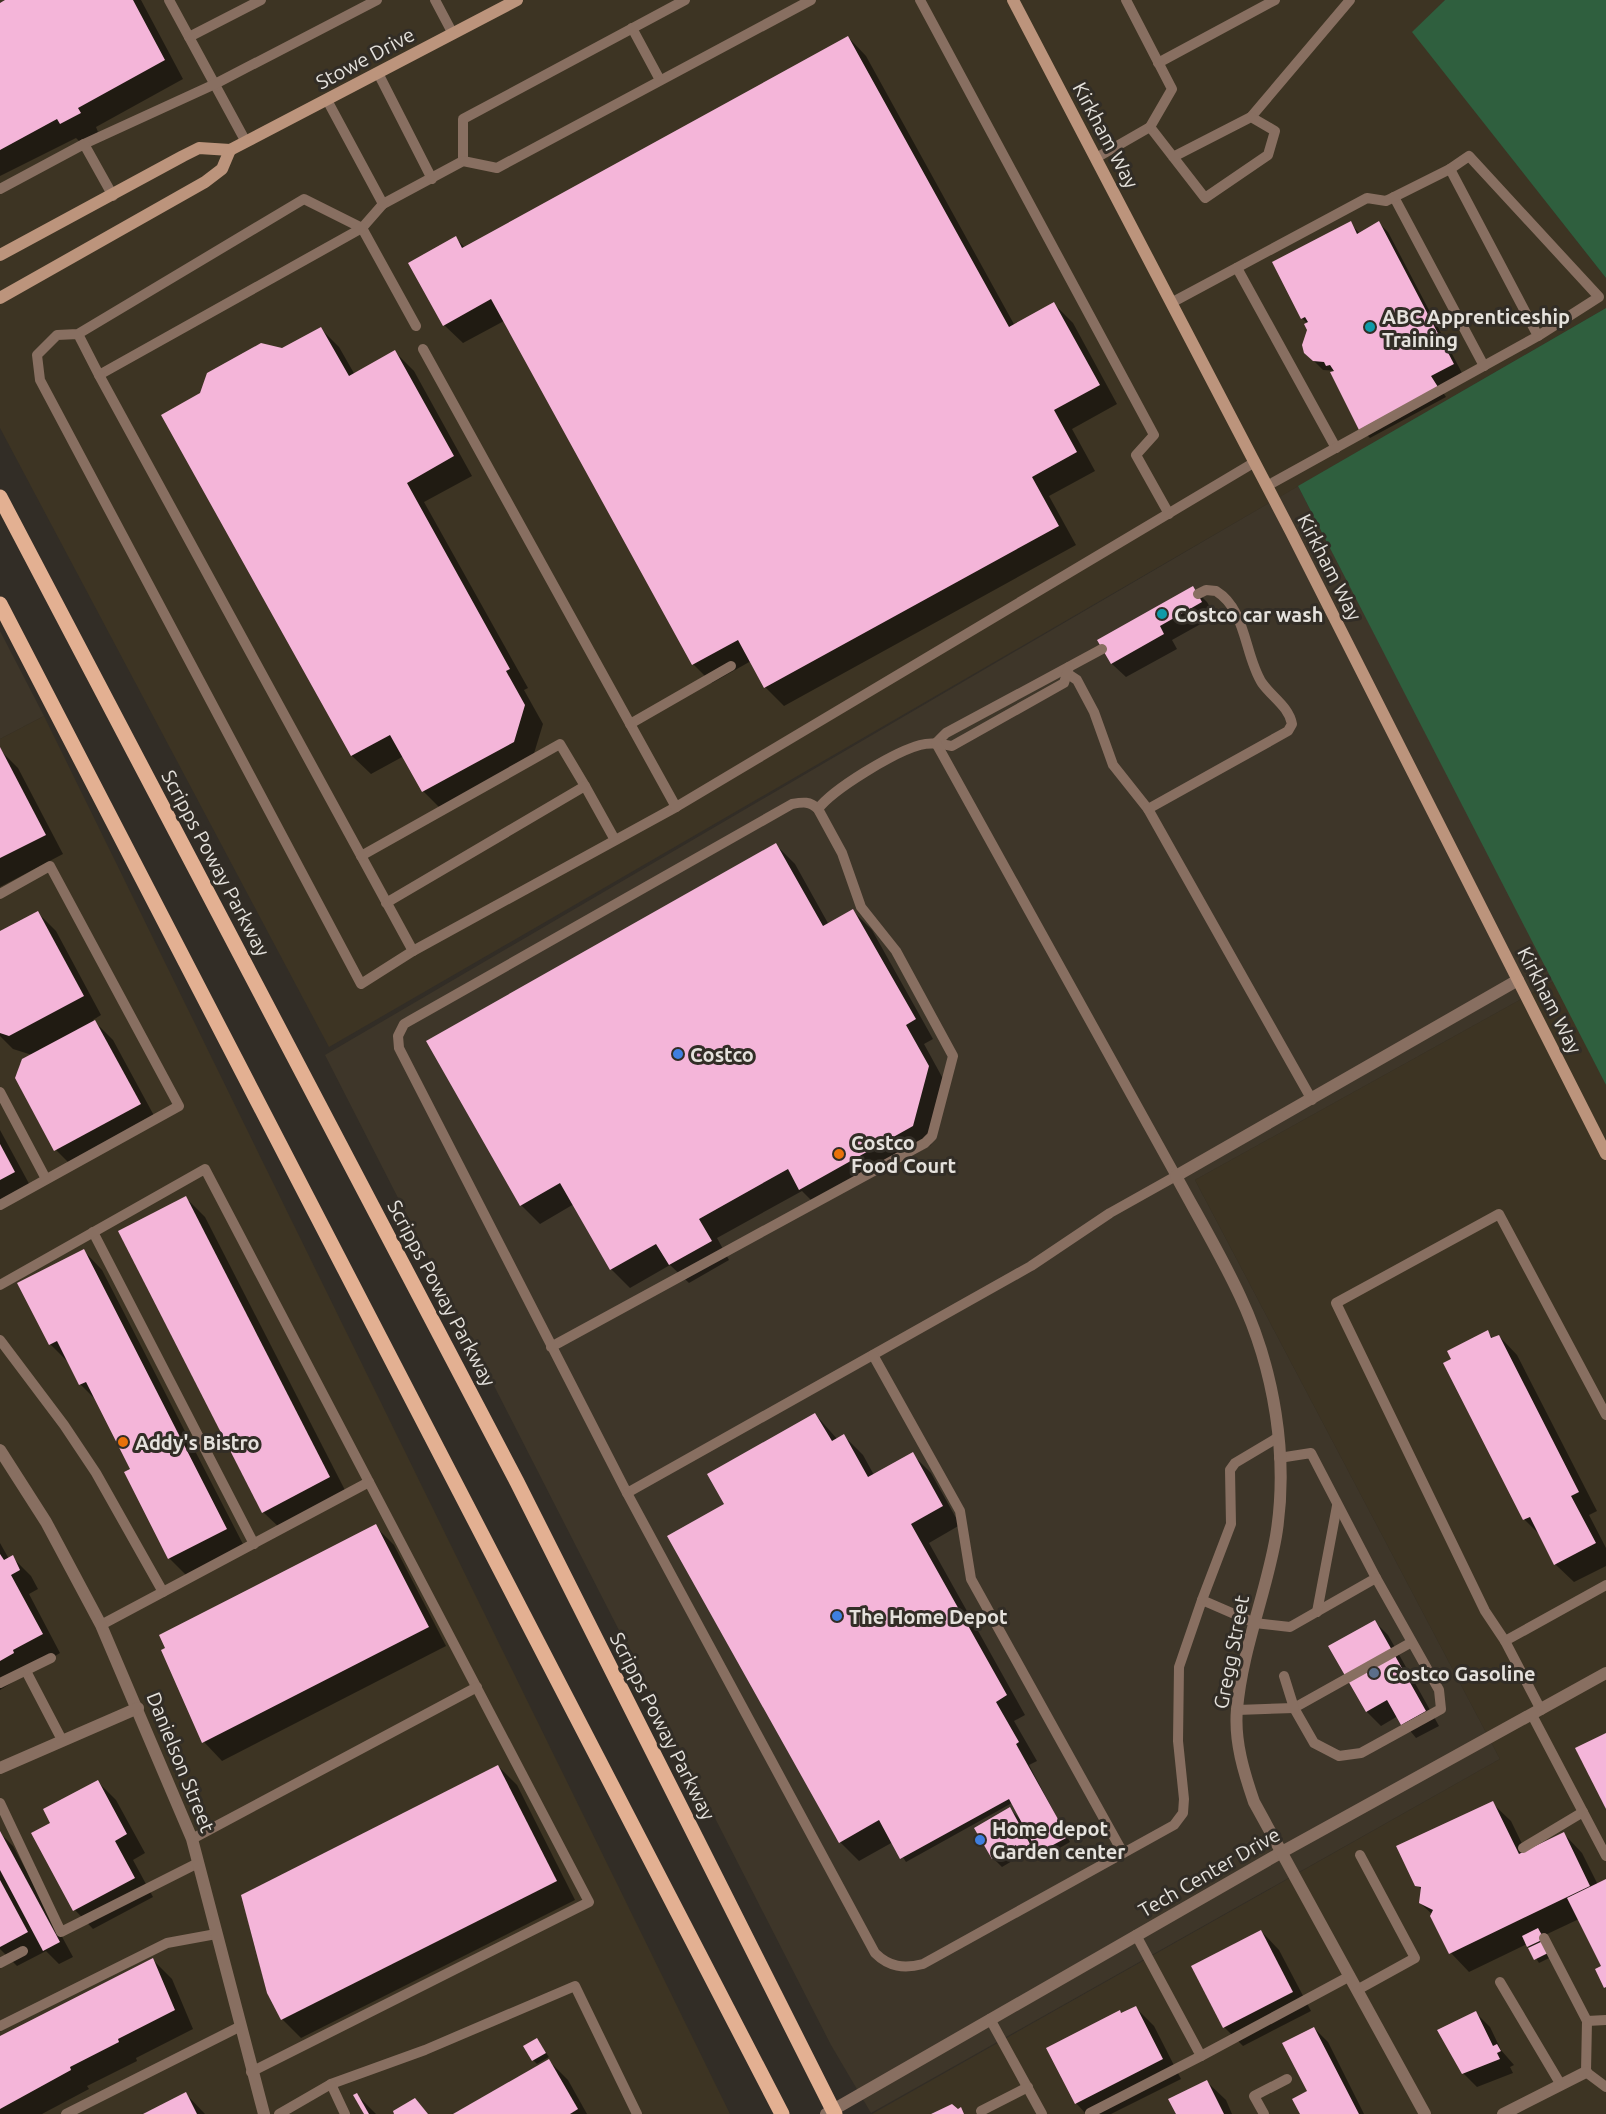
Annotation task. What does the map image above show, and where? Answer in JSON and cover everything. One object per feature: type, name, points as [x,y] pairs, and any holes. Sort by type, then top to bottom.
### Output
[{"type":"main road","name":"Stowe Drive","points":[[230,150],[517,0]]},
{"type":"main road","name":"Kirkham Way","points":[[1013,0],[1255,462],[1606,1154]]},
{"type":"main road","points":[[0,255],[199,148],[230,150],[222,169],[206,182],[0,298]]},
{"type":"main road","name":"Scripps Poway Parkway","points":[[0,497],[517,1482],[831,2112]]},
{"type":"main road","points":[[0,604],[782,2114]]},
{"type":"street","points":[[1176,1176],[1518,980]]},
{"type":"street","name":"Gregg Street","points":[[1176,1176],[1240,1295],[1253,1327],[1271,1393],[1277,1438],[1279,1458],[1276,1535],[1237,1710],[1238,1742],[1243,1772],[1254,1802],[1425,2114]]},
{"type":"street","name":"Danielson Street","points":[[0,1450],[52,1532],[101,1625],[192,1839],[251,2072],[264,2114]]},
{"type":"street","name":"Tech Center Drive","points":[[831,2112],[1282,1852],[1606,1673]]},
{"type":"street","points":[[0,1768],[138,1708]]},
{"type":"street","points":[[1503,2114],[1586,2072]]},
{"type":"lane","points":[[169,0],[246,142]]},
{"type":"lane","points":[[189,37],[261,0]]},
{"type":"lane","points":[[0,189],[84,144],[215,84],[377,0]]},
{"type":"lane","points":[[435,0],[453,34]]},
{"type":"lane","points":[[463,161],[464,119],[685,0]]},
{"type":"lane","points":[[99,375],[362,228],[383,204],[463,161],[497,168],[812,0]]},
{"type":"lane","points":[[920,0],[1154,435],[1136,455],[1169,514]]},
{"type":"lane","points":[[1096,158],[1150,127],[1172,89],[1126,0]]},
{"type":"lane","points":[[1158,63],[1275,0]]},
{"type":"lane","points":[[1173,157],[1251,117],[1350,0]]},
{"type":"lane","points":[[632,28],[660,80]]},
{"type":"lane","points":[[378,73],[432,179]]},
{"type":"lane","points":[[327,100],[383,204]]},
{"type":"lane","points":[[1150,127],[1205,198],[1268,155],[1275,131],[1251,117]]},
{"type":"lane","points":[[84,144],[113,196]]},
{"type":"lane","points":[[1172,303],[1367,198],[1386,201],[1449,169],[1469,156],[1599,297],[1538,336],[1267,486]]},
{"type":"lane","points":[[1449,169],[1538,336]]},
{"type":"lane","points":[[1394,197],[1484,366]]},
{"type":"lane","points":[[416,326],[362,228],[304,199],[78,334],[57,336],[37,355],[40,381],[361,984],[413,951],[676,807],[1255,462]]},
{"type":"lane","points":[[1238,268],[1336,448]]},
{"type":"lane","points":[[78,334],[413,951]]},
{"type":"lane","points":[[423,349],[676,807]]},
{"type":"lane","points":[[1148,809],[1288,731],[1292,724],[1290,716],[1261,681],[1236,616],[1227,600],[1216,591],[1198,594]]},
{"type":"lane","points":[[818,809],[834,792],[906,750],[936,743],[946,733],[1068,670],[1102,649]]},
{"type":"lane","points":[[630,723],[731,666]]},
{"type":"lane","points":[[1068,670],[1077,680],[1094,712],[1113,765],[1148,809],[1312,1100]]},
{"type":"lane","points":[[627,1493],[1031,1266],[1110,1213],[1176,1176],[936,743]]},
{"type":"lane","points":[[361,856],[560,744],[615,840]]},
{"type":"lane","points":[[386,903],[585,786]]},
{"type":"lane","points":[[551,1347],[925,1143],[932,1136],[953,1056],[896,951],[861,907],[842,853],[818,809],[813,804],[805,802],[781,807],[404,1024],[398,1036],[399,1048],[551,1347],[627,1493],[875,1953],[884,1962],[908,1968],[924,1964],[1174,1825],[1183,1813],[1177,1704],[1179,1667],[1231,1524],[1230,1470],[1235,1463],[1277,1438]]},
{"type":"lane","points":[[0,894],[50,867],[179,1106],[0,1205]]},
{"type":"lane","points":[[0,1092],[46,1179]]},
{"type":"lane","points":[[0,1285],[205,1168],[589,1902],[251,2072]]},
{"type":"lane","points":[[1606,1415],[1499,1214],[1336,1303],[1485,1611],[1504,1641],[1583,1812],[1606,1856]]},
{"type":"lane","points":[[93,1232],[254,1544]]},
{"type":"lane","points":[[0,1340],[64,1425],[96,1473],[163,1592]]},
{"type":"lane","points":[[873,1355],[960,1511],[971,1579],[1123,1853]]},
{"type":"lane","points":[[1279,1458],[1311,1453],[1337,1506],[1439,1690],[1441,1709],[1361,1753],[1339,1756],[1314,1743],[1294,1708],[1284,1676]]},
{"type":"lane","points":[[101,1625],[369,1482]]},
{"type":"lane","points":[[1317,1612],[1337,1506]]},
{"type":"lane","points":[[1202,1600],[1255,1623],[1290,1627],[1376,1578]]},
{"type":"lane","points":[[1504,1641],[1606,1585]]},
{"type":"lane","points":[[1237,1710],[1294,1708],[1412,1642]]},
{"type":"lane","points":[[0,1683],[51,1658]]},
{"type":"lane","points":[[26,1671],[62,1740]]},
{"type":"lane","points":[[192,1839],[477,1687]]},
{"type":"lane","points":[[0,1803],[61,1932],[198,1863]]},
{"type":"lane","points":[[1523,1848],[1583,1812]]},
{"type":"lane","points":[[1357,1990],[1415,1958],[1360,1855]]},
{"type":"lane","points":[[0,2026],[167,1943],[216,1934]]},
{"type":"lane","points":[[1136,1935],[1201,2056]]},
{"type":"lane","points":[[1544,1938],[1587,2021],[1586,2072],[1606,2087]]},
{"type":"lane","points":[[0,1963],[23,1951]]},
{"type":"lane","points":[[1090,2113],[1350,1976]]},
{"type":"lane","points":[[1500,1982],[1561,2085]]},
{"type":"lane","points":[[279,2114],[331,2084],[425,2050],[575,1986],[637,2114]]},
{"type":"lane","points":[[990,2019],[1042,2114]]},
{"type":"lane","points":[[1587,2021],[1606,2020]]},
{"type":"lane","points":[[66,2114],[239,2026]]},
{"type":"lane","points":[[1264,2114],[1254,2096],[1287,2079]]},
{"type":"lane","points":[[331,2084],[345,2114]]},
{"type":"lane","points":[[981,2111],[1028,2087]]},
{"type":"shaded area","points":[[0,0],[1445,0],[1413,32],[1606,278],[1606,308],[329,1047],[0,428]]},
{"type":"shaded area","points":[[1298,486],[1554,981],[1195,1180],[1500,1759],[871,2113],[831,2045],[325,1055]]},
{"type":"shaded area","points":[[0,631],[44,716],[0,739]]},
{"type":"shaded area","points":[[44,716],[730,2114],[0,2114],[0,739]]},
{"type":"shaded area","points":[[1554,981],[1606,1085],[1606,2114],[872,2114],[1500,1759],[1195,1180]]},
{"type":"green space","points":[[1445,0],[1606,0],[1606,278],[1412,32]]},
{"type":"green space","points":[[1606,308],[1606,1085],[1298,486]]},
{"type":"building","points":[[5,0],[133,0],[165,60],[78,108],[81,113],[60,124],[57,119],[0,150],[0,3]]},
{"type":"building","points":[[848,36],[1009,327],[1054,302],[1100,385],[1054,410],[1077,452],[1032,477],[1059,526],[764,688],[738,640],[692,665],[491,299],[443,326],[408,263],[456,236],[462,248]]},
{"type":"building","name":"ABC Apprenticeship Training","points":[[1351,221],[1357,234],[1379,221],[1454,364],[1431,376],[1438,387],[1359,430],[1330,372],[1334,371],[1330,365],[1326,366],[1324,362],[1313,361],[1304,353],[1302,345],[1307,330],[1304,324],[1308,322],[1305,317],[1301,319],[1272,262]]},
{"type":"building","points":[[321,327],[349,376],[395,350],[454,456],[407,483],[510,669],[506,671],[525,705],[514,742],[422,792],[390,735],[351,756],[161,415],[200,393],[207,373],[261,343],[282,348]]},
{"type":"building","name":"Costco car wash","points":[[1193,586],[1202,602],[1160,626],[1164,634],[1111,664],[1097,640]]},
{"type":"building","points":[[0,747],[46,835],[0,858]]},
{"type":"building","name":"Costco","points":[[776,843],[823,926],[853,909],[916,1019],[906,1025],[929,1066],[913,1126],[799,1190],[788,1169],[699,1219],[712,1241],[669,1265],[656,1244],[610,1270],[560,1183],[520,1206],[426,1041]]},
{"type":"building","points":[[38,911],[84,996],[9,1036],[0,1033],[0,931]]},
{"type":"building","points":[[95,1020],[141,1104],[54,1151],[15,1078],[22,1059]]},
{"type":"building","points":[[0,1144],[15,1172],[0,1180]]},
{"type":"building","points":[[186,1196],[330,1477],[262,1513],[118,1231]]},
{"type":"building","points":[[84,1249],[227,1529],[168,1559],[124,1472],[130,1469],[86,1382],[79,1385],[57,1341],[49,1345],[17,1283]]},
{"type":"building","points":[[1488,1330],[1491,1338],[1499,1335],[1579,1492],[1571,1496],[1596,1543],[1554,1565],[1530,1517],[1523,1520],[1443,1363],[1451,1359],[1447,1351]]},
{"type":"building","name":"The Home Depot","points":[[815,1413],[832,1441],[844,1434],[868,1477],[913,1452],[943,1506],[911,1524],[1007,1695],[996,1702],[1019,1742],[1016,1744],[1068,1837],[1038,1853],[1009,1799],[900,1859],[879,1820],[839,1843],[667,1536],[724,1504],[707,1474]]},
{"type":"building","points":[[376,1524],[429,1627],[202,1743],[161,1650],[165,1648],[159,1635]]},
{"type":"building","points":[[0,1554],[4,1560],[13,1555],[20,1570],[11,1575],[43,1634],[13,1650],[14,1653],[0,1661]]},
{"type":"building","name":"Costco Gasoline","points":[[1375,1620],[1426,1711],[1401,1725],[1387,1700],[1366,1712],[1328,1646]]},
{"type":"building","points":[[1606,1733],[1606,1809],[1575,1748]]},
{"type":"building","points":[[498,1765],[557,1881],[281,2020],[267,1993],[241,1895]]},
{"type":"building","points":[[98,1780],[127,1834],[115,1841],[135,1878],[73,1911],[31,1833],[50,1823],[43,1809]]},
{"type":"building","points":[[1493,1801],[1519,1854],[1564,1832],[1590,1886],[1449,1954],[1430,1916],[1433,1910],[1419,1903],[1421,1887],[1415,1886],[1396,1846]]},
{"type":"building","points":[[1010,1807],[1030,1844],[1019,1851],[1016,1845],[992,1859],[974,1828]]},
{"type":"building","points":[[0,1831],[60,1942],[43,1951],[0,1870]]},
{"type":"building","points":[[1606,1879],[1606,1987],[1604,1988],[1595,1969],[1601,1966],[1567,1898]]},
{"type":"building","points":[[0,1880],[28,1932],[0,1947]]},
{"type":"building","points":[[1538,1928],[1544,1939],[1527,1947],[1522,1936]]},
{"type":"building","points":[[1261,1930],[1293,1992],[1223,2028],[1191,1966]]},
{"type":"building","points":[[1545,1940],[1550,1952],[1534,1960],[1528,1948]]},
{"type":"building","points":[[153,1958],[175,2010],[118,2039],[119,2042],[70,2067],[71,2070],[0,2109],[0,2036]]},
{"type":"building","points":[[1136,2006],[1163,2059],[1075,2104],[1046,2048],[1120,2010],[1121,2013]]},
{"type":"building","points":[[1476,2011],[1493,2046],[1497,2044],[1501,2051],[1497,2053],[1500,2059],[1462,2074],[1437,2030]]},
{"type":"building","points":[[1314,2027],[1359,2114],[1300,2114],[1292,2099],[1307,2091],[1282,2043]]},
{"type":"building","points":[[537,2038],[546,2053],[532,2061],[523,2046]]},
{"type":"building","points":[[549,2059],[578,2109],[570,2114],[453,2114]]},
{"type":"building","points":[[1207,2080],[1224,2114],[1176,2114],[1168,2099]]},
{"type":"building","points":[[186,2092],[197,2114],[143,2114]]},
{"type":"building","points":[[357,2093],[369,2114],[364,2114],[353,2095]]},
{"type":"building","points":[[415,2098],[428,2114],[394,2114],[393,2111]]},
{"type":"building","points":[[952,2104],[958,2109],[961,2107],[964,2114],[931,2114]]},
{"type":"place","name":"ABC Apprenticeship Training","points":[[1370,327]]},
{"type":"place","name":"Costco car wash","points":[[1162,614]]},
{"type":"place","name":"Costco","points":[[678,1054]]},
{"type":"place","name":"Costco Food Court","points":[[839,1154]]},
{"type":"place","name":"Addy's Bistro","points":[[123,1442]]},
{"type":"place","name":"The Home Depot","points":[[837,1616]]},
{"type":"place","name":"Costco Gasoline","points":[[1374,1673]]},
{"type":"place","name":"Home depot Garden center","points":[[980,1840]]}]
